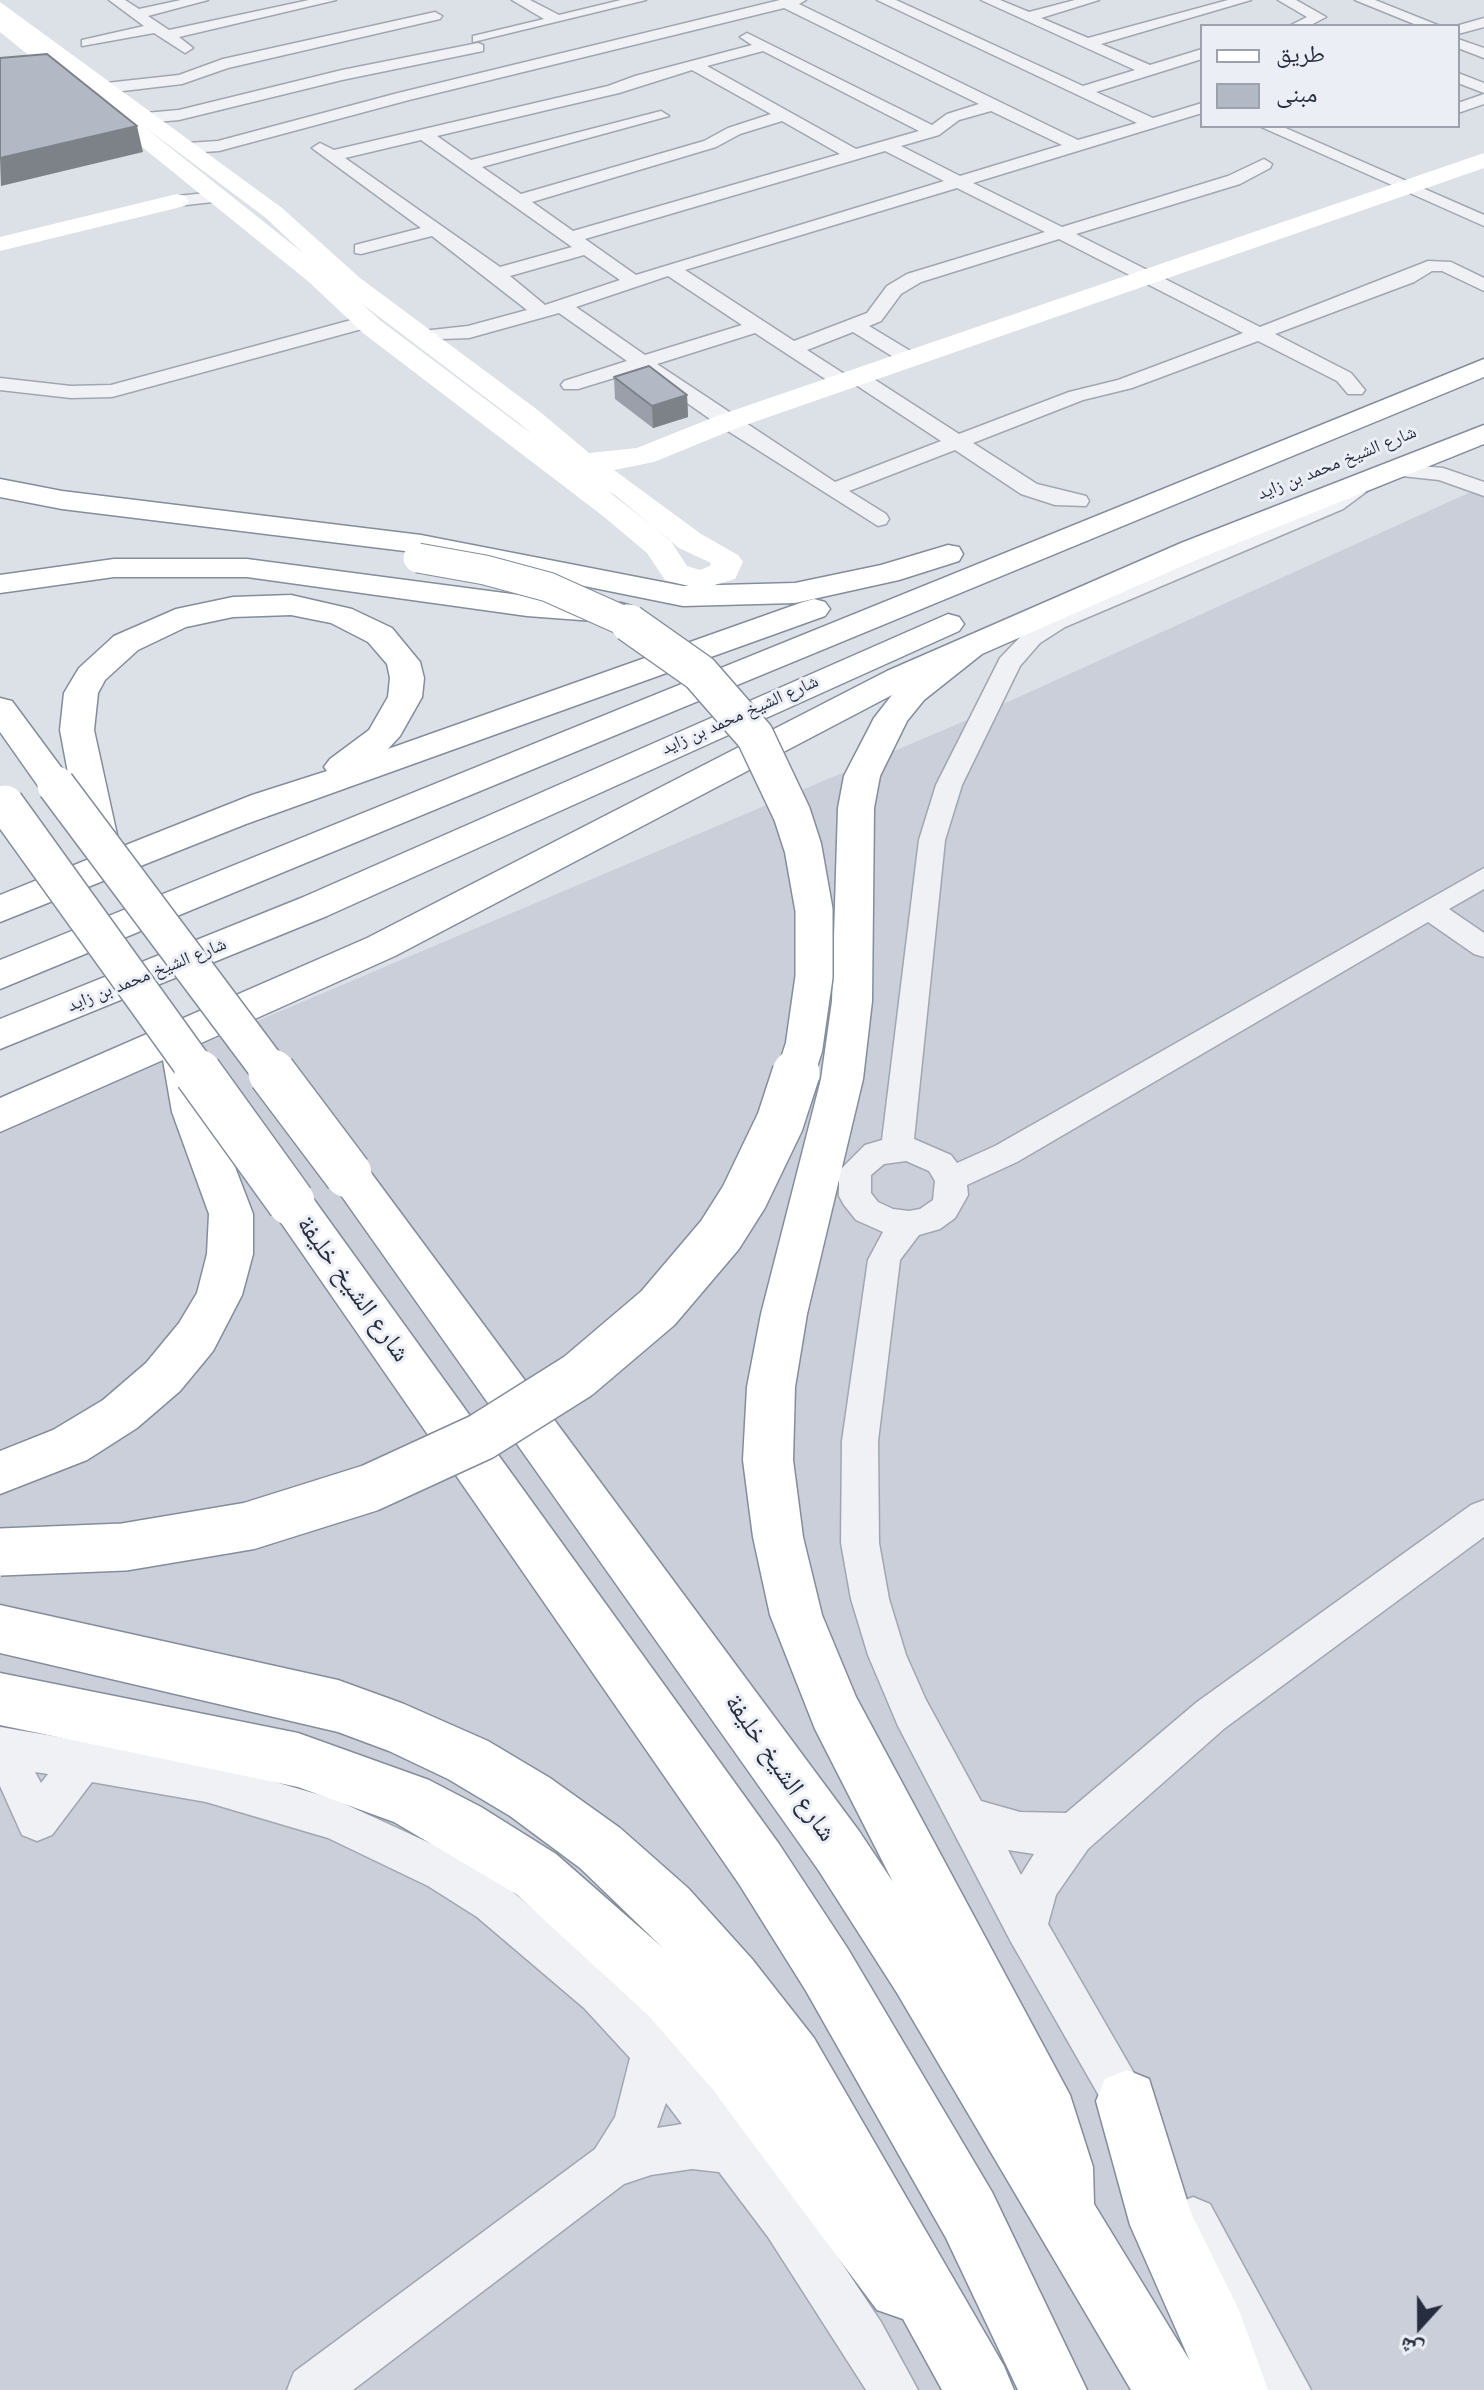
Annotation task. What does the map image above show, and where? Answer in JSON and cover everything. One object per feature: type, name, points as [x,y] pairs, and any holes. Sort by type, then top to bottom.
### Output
[{"type":"main road","points":[[0,8],[121,91],[151,122],[201,158],[274,213],[351,283],[529,417],[582,462],[625,489],[690,541],[723,557],[727,562],[724,572],[701,580],[676,573],[659,547],[614,510],[366,322],[339,296],[216,197],[201,158],[52,64],[0,22]]},
{"type":"main road","points":[[582,462],[608,462],[644,456],[727,422],[1484,160]]},
{"type":"main road","points":[[0,244],[177,201]]},
{"type":"main road","points":[[339,296],[357,302],[434,360],[454,363]]},
{"type":"main road","points":[[1228,441],[1484,340]]},
{"type":"main road","name":"شارع الشيخ محمد بن زايد","points":[[0,975],[850,624],[1484,367]]},
{"type":"main road","name":"شارع الشيخ محمد بن زايد","points":[[0,1035],[314,907],[841,669],[1484,403]]},
{"type":"main road","points":[[0,1114],[381,947],[630,821],[852,701],[1192,550],[1400,470],[1484,434]]},
{"type":"main road","points":[[625,489],[622,473],[644,456]]},
{"type":"main road","points":[[0,477],[101,498],[133,508]]},
{"type":"main road","points":[[0,488],[421,544],[656,592],[711,597],[795,593],[936,560]]},
{"type":"main road","points":[[1035,518],[1106,489]]},
{"type":"main road","points":[[0,508],[86,522],[418,558],[485,570],[538,584],[633,625],[700,673],[755,736],[792,814],[803,848],[814,910],[814,977],[804,1047],[780,1122],[764,1160],[728,1222],[691,1271],[658,1308],[578,1376],[481,1437],[370,1488],[249,1526],[124,1547],[0,1552]]},
{"type":"main road","points":[[0,909],[240,814],[841,600],[977,542]]},
{"type":"main road","points":[[0,584],[104,569],[214,566],[311,574],[576,611],[728,610],[821,594],[936,560]]},
{"type":"main road","points":[[71,781],[81,693],[107,658],[150,630],[204,611],[262,605],[318,609],[362,624],[380,635],[403,662],[407,678],[405,697],[397,717],[383,736],[337,770],[240,814]]},
{"type":"main road","points":[[969,649],[912,693],[891,718],[862,776],[856,808],[852,1001],[844,1063],[781,1329],[771,1387],[768,1460],[778,1537],[801,1628],[834,1711],[1048,2117],[1061,2167],[1062,2210]]},
{"type":"main road","points":[[0,708],[71,781]]},
{"type":"main road","name":"شارع الشيخ خليفة","points":[[71,781],[101,844],[348,1174],[831,1839],[918,1972],[1169,2390]]},
{"type":"main road","name":"شارع الشيخ خليفة","points":[[3,801],[759,1864],[842,1996],[962,2202],[1053,2390]]},
{"type":"main road","points":[[0,1052],[96,996]]},
{"type":"main road","points":[[0,1473],[70,1445],[120,1414],[163,1377],[196,1337],[219,1295],[230,1254],[231,1214],[193,1112],[182,1051]]},
{"type":"main road","points":[[0,1629],[338,1706],[404,1730],[468,1760],[530,1797],[600,1848],[656,1899],[731,1980],[792,2060],[970,2370]]},
{"type":"main road","points":[[1,1731],[242,1746],[326,1769],[409,1800],[461,1827],[536,1874],[603,1931],[735,2068],[880,2264],[970,2370]]},
{"type":"main road","points":[[1127,2101],[1140,2157],[1162,2225],[1215,2334],[1234,2390]]},
{"type":"street","points":[[116,0],[214,68]]},
{"type":"street","points":[[87,43],[224,23],[301,3],[329,0]]},
{"type":"street","points":[[519,0],[557,20]]},
{"type":"street","points":[[151,122],[335,77],[424,60],[557,20],[639,0]]},
{"type":"street","points":[[988,0],[1149,70]]},
{"type":"street","points":[[1028,17],[1092,0]]},
{"type":"street","points":[[1086,43],[1244,0]]},
{"type":"street","points":[[1285,0],[1319,17],[1301,24]]},
{"type":"street","points":[[1362,0],[1428,24]]},
{"type":"street","points":[[137,14],[194,1],[224,23]]},
{"type":"street","points":[[891,1],[1151,123]]},
{"type":"street","points":[[177,201],[201,158],[289,128],[634,39],[792,2],[1076,146]]},
{"type":"street","points":[[301,3],[325,20]]},
{"type":"street","points":[[415,5],[456,27],[478,44],[479,54],[507,71]]},
{"type":"street","points":[[584,13],[634,39]]},
{"type":"street","points":[[121,91],[192,77],[214,68],[435,16]]},
{"type":"street","points":[[714,20],[933,132]]},
{"type":"street","points":[[1460,29],[1484,22]]},
{"type":"street","points":[[377,29],[424,60]]},
{"type":"street","points":[[661,33],[714,60]]},
{"type":"street","points":[[1460,44],[1484,53]]},
{"type":"street","points":[[331,156],[423,134],[455,130],[613,90],[766,46]]},
{"type":"street","points":[[1082,91],[1200,55]]},
{"type":"street","points":[[694,65],[855,155]]},
{"type":"street","points":[[335,77],[373,105]]},
{"type":"street","points":[[1460,79],[1482,89]]},
{"type":"street","points":[[1460,91],[1482,89]]},
{"type":"street","points":[[1460,106],[1482,89]]},
{"type":"street","points":[[613,90],[710,144]]},
{"type":"street","points":[[497,274],[656,212],[933,132],[953,117],[993,105]]},
{"type":"street","points":[[420,336],[469,332],[562,306],[670,269],[1200,109]]},
{"type":"street","points":[[520,200],[710,144],[728,133],[782,116]]},
{"type":"street","points":[[471,165],[673,123]]},
{"type":"street","points":[[289,128],[497,274],[539,310]]},
{"type":"street","points":[[1272,128],[1484,221]]},
{"type":"street","points":[[423,134],[633,281]]},
{"type":"street","points":[[886,145],[1344,377],[1355,390]]},
{"type":"street","points":[[792,349],[877,314],[883,301],[908,281],[1234,180],[1264,164]]},
{"type":"street","points":[[601,176],[656,212]]},
{"type":"street","points":[[177,201],[216,197]]},
{"type":"street","points":[[361,249],[435,230]]},
{"type":"street","points":[[833,490],[957,442],[1256,335],[1407,278],[1428,266],[1445,266],[1484,285]]},
{"type":"street","points":[[670,269],[792,349],[957,442],[1037,493],[1078,501]]},
{"type":"street","points":[[562,306],[646,362],[727,422],[878,519]]},
{"type":"street","points":[[0,384],[71,392],[112,391],[366,322]]},
{"type":"street","points":[[855,325],[910,359]]},
{"type":"street","points":[[571,385],[757,326]]},
{"type":"street","points":[[454,363],[459,346],[469,332]]},
{"type":"street","points":[[1447,451],[1481,488]]},
{"type":"street","points":[[1400,470],[1443,474],[1481,488]]},
{"type":"street","points":[[897,1148],[932,840],[953,777],[1009,663],[1032,638],[1057,622],[1335,504],[1367,483]]},
{"type":"street","points":[[951,1179],[1006,1154],[1484,877]]},
{"type":"street","points":[[1429,909],[1484,947]]},
{"type":"street","points":[[897,1148],[931,1156],[951,1179],[952,1195],[944,1209],[929,1220],[909,1224],[876,1217],[860,1204],[853,1188],[860,1164],[876,1153],[897,1148]]},
{"type":"street","points":[[909,1224],[890,1246],[882,1274],[860,1441],[860,1543],[870,1599],[887,1655],[912,1713],[1026,1927],[1127,2101],[1286,2390]]},
{"type":"street","points":[[1026,1927],[1038,1885],[1073,1834],[1211,1715],[1484,1516]]},
{"type":"street","points":[[1,1731],[85,1759],[206,1782],[334,1819],[401,1849],[492,1902],[599,1993],[654,2051],[785,2220],[864,2339],[893,2390]]},
{"type":"street","points":[[1,1731],[37,1821],[59,1788],[85,1759]]},
{"type":"street","points":[[968,1818],[1020,1833],[1073,1834]]},
{"type":"street","points":[[611,2165],[633,2130],[647,2091],[654,2051]]},
{"type":"street","points":[[312,2390],[611,2165],[651,2152],[692,2146],[732,2150]]},
{"type":"shaded area","points":[[1484,486],[1484,2390],[0,2390],[0,1130],[979,715]]},
{"type":"building","points":[[47,54],[137,126],[0,158],[0,58]]},
{"type":"building","points":[[649,366],[687,395],[652,406],[614,377]]}]
